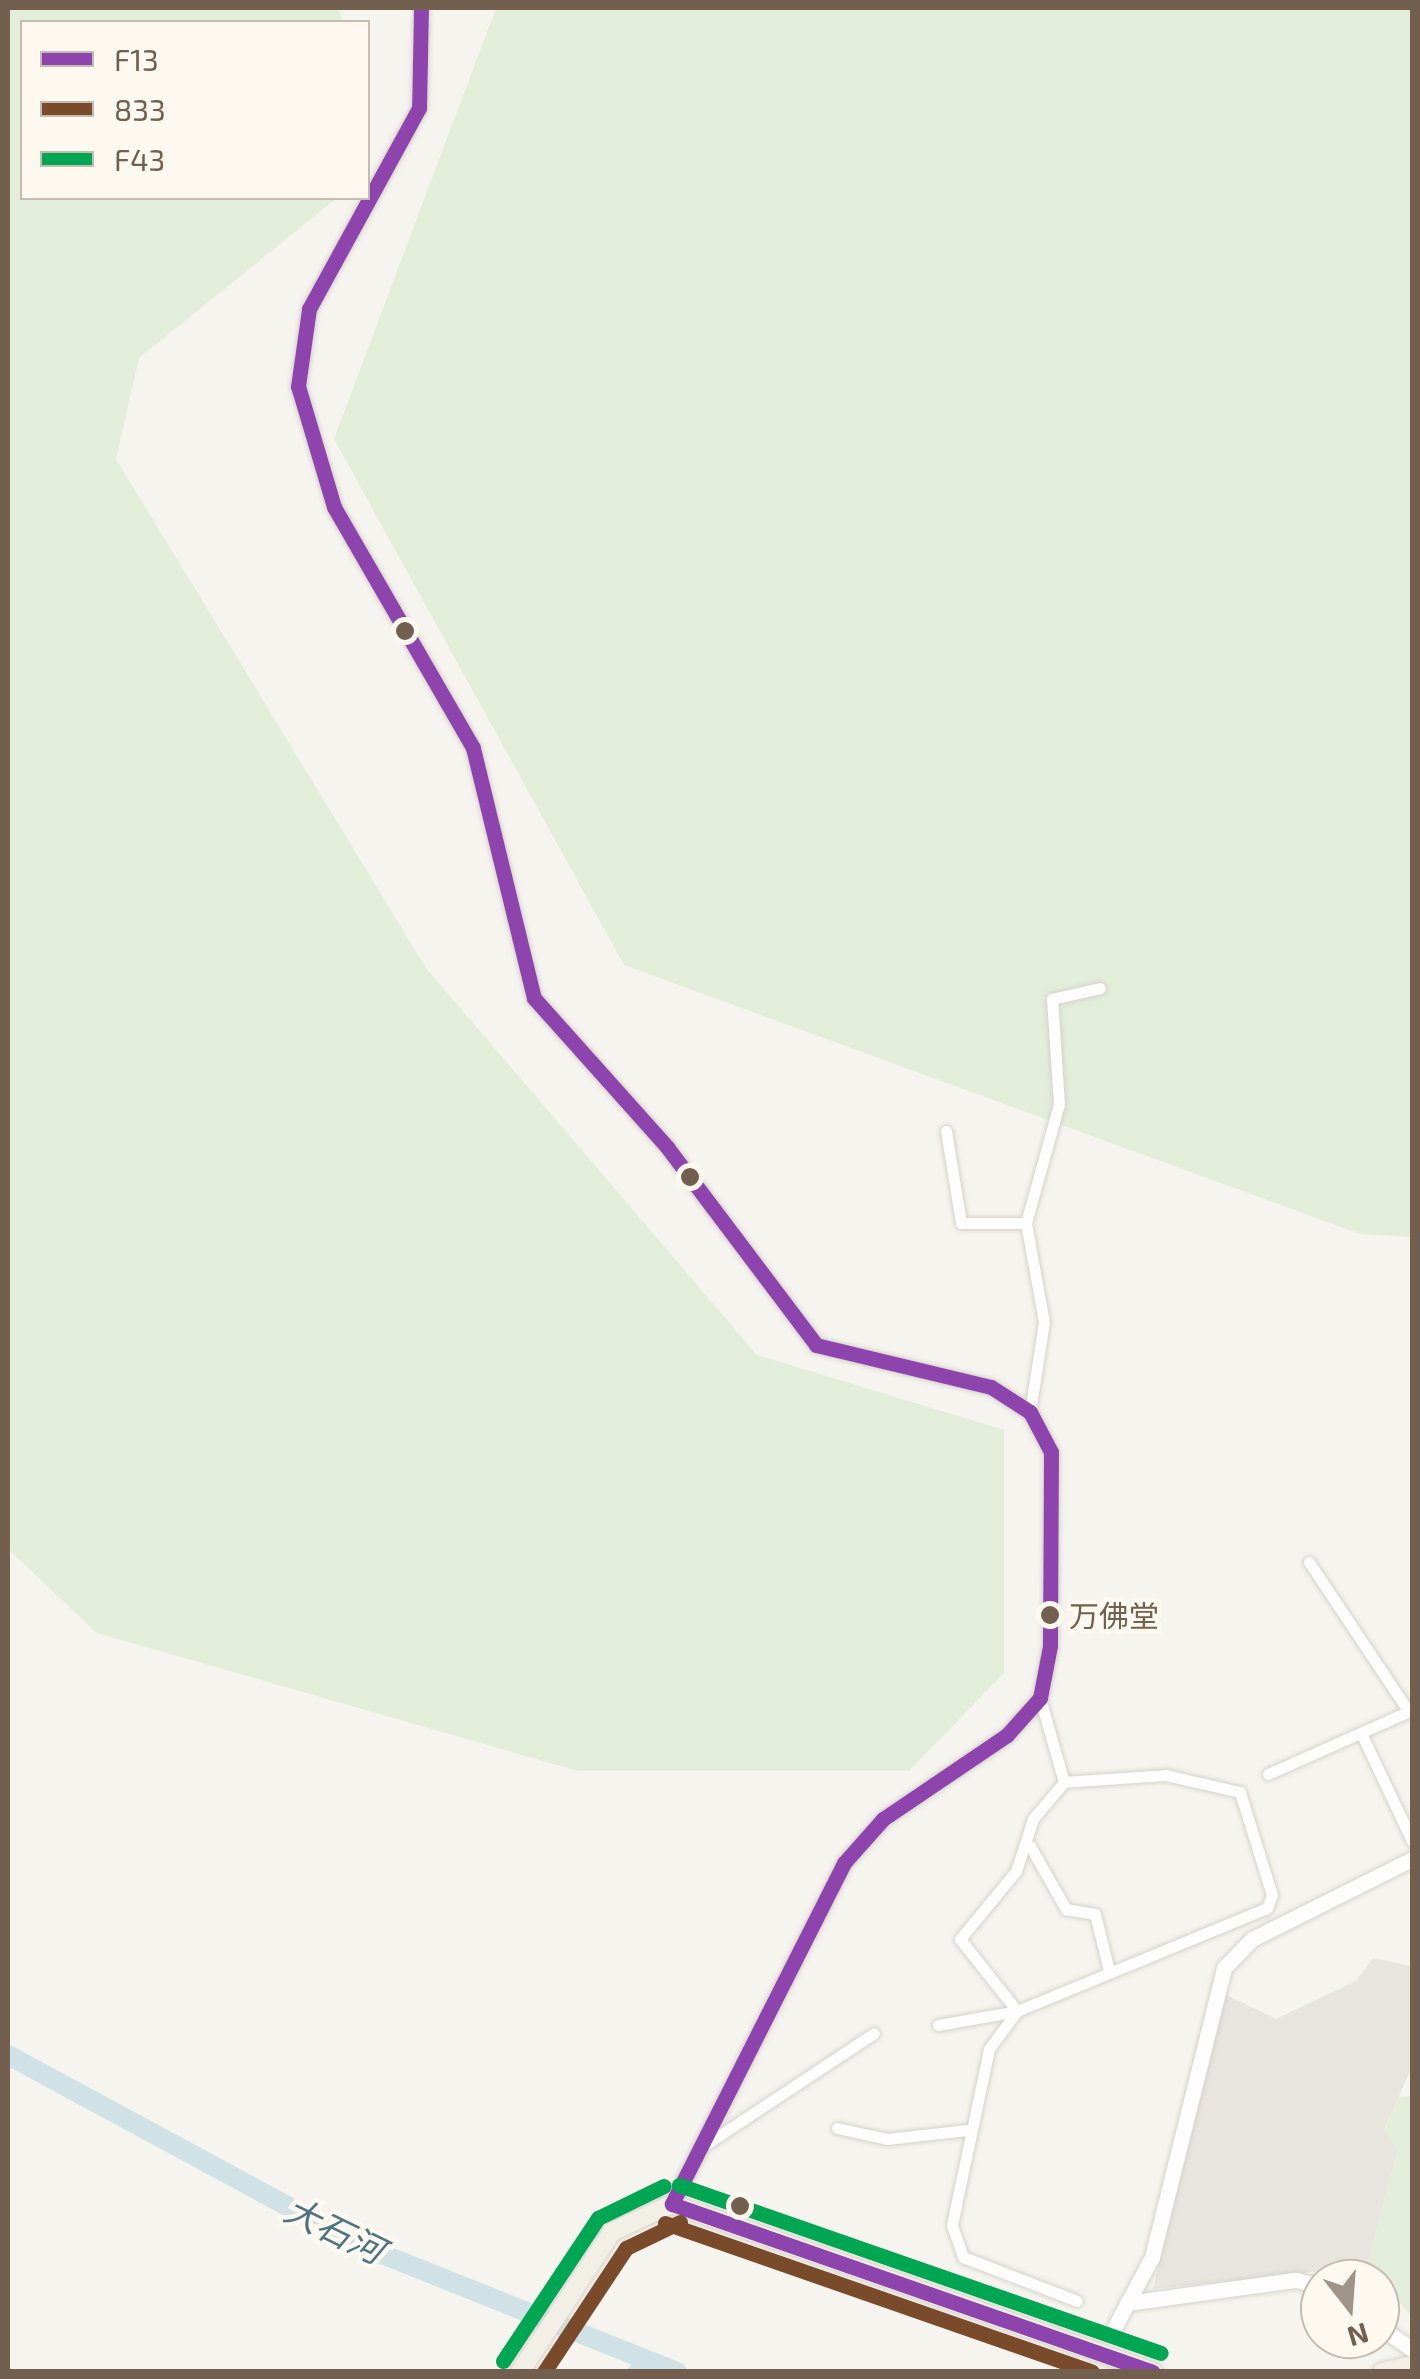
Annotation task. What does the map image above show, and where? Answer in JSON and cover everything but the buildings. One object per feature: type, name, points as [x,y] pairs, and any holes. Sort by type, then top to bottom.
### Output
[{"type":"main road","points":[[370,198],[419,108],[420,8]]},
{"type":"main road","points":[[369,200],[309,309],[298,386],[334,507],[473,748],[534,998],[667,1146],[816,1346],[991,1387],[1030,1412],[1054,1477],[1050,1646],[1040,1698],[1007,1735],[884,1820],[844,1862],[672,2204]]},
{"type":"main road","points":[[1114,2330],[1152,2257],[1224,1968],[1252,1939],[1412,1859]]},
{"type":"main road","points":[[520,2372],[588,2264],[623,2223],[672,2204],[1154,2372]]},
{"type":"main road","points":[[1128,2303],[1300,2281]]},
{"type":"main road","points":[[1382,2372],[1412,2365]]},
{"type":"street","points":[[1030,1412],[1044,1322],[1026,1223],[1059,1104],[1052,999],[1100,988]]},
{"type":"street","points":[[946,1132],[961,1223],[1026,1223]]},
{"type":"street","points":[[1268,1774],[1411,1711],[1309,1562]]},
{"type":"street","points":[[1040,1698],[1064,1782]]},
{"type":"street","points":[[1362,1734],[1412,1841]]},
{"type":"street","points":[[938,2024],[1017,2011],[1267,1908],[1272,1895],[1240,1792],[1166,1775],[1064,1782],[1033,1819],[1030,1846],[960,1938],[1017,2011]]},
{"type":"street","points":[[1030,1846],[1066,1910],[1095,1914],[1109,1971]]},
{"type":"street","points":[[1017,2011],[989,2050],[966,2130],[952,2225],[963,2257],[1077,2300]]},
{"type":"street","points":[[699,2150],[874,2033]]},
{"type":"street","points":[[837,2128],[887,2138],[966,2130]]},
{"type":"shaded area","points":[[1373,1958],[1412,1966],[1412,2067],[1384,2130],[1398,2149],[1369,2259],[1300,2259],[1300,2273],[1153,2289],[1222,1993],[1276,2019],[1356,1981]]},
{"type":"green space","points":[[8,8],[338,8],[342,20],[20,20],[20,200],[335,200],[139,358],[116,459],[426,968],[757,1355],[1004,1430],[1004,1673],[909,1771],[578,1771],[97,1633],[8,1549]]},
{"type":"green space","points":[[496,8],[1412,8],[1412,1237],[1360,1234],[624,965],[334,439]]},
{"type":"green space","points":[[1412,2096],[1412,2317],[1400,2303],[1400,2259],[1369,2259],[1398,2149],[1384,2131],[1399,2097]]},
{"type":"waterway","name":"大石河","points":[[8,2055],[357,2244],[677,2372]]},
{"type":"waterway","points":[[631,2372],[643,2359]]},
{"type":"transit line","name":"F13","points":[[370,198],[419,108],[421,8]]},
{"type":"transit line","name":"F13","points":[[369,200],[309,309],[298,386],[334,507],[473,748],[534,998],[667,1147],[816,1345],[991,1387],[1030,1412],[1051,1452],[1050,1646],[1040,1698],[1007,1735],[883,1819],[844,1863],[672,2204]]},
{"type":"transit line","name":"F43","points":[[679,2185],[1161,2353]]},
{"type":"transit line","name":"F43","points":[[503,2361],[598,2218],[664,2186]]},
{"type":"transit line","name":"F13","points":[[672,2204],[1153,2372]]},
{"type":"transit line","name":"833","points":[[544,2372],[626,2248],[680,2222]]},
{"type":"transit line","name":"833","points":[[665,2223],[1092,2372]]},
{"type":"place","name":"万佛堂","points":[[1050,1615]]}]
